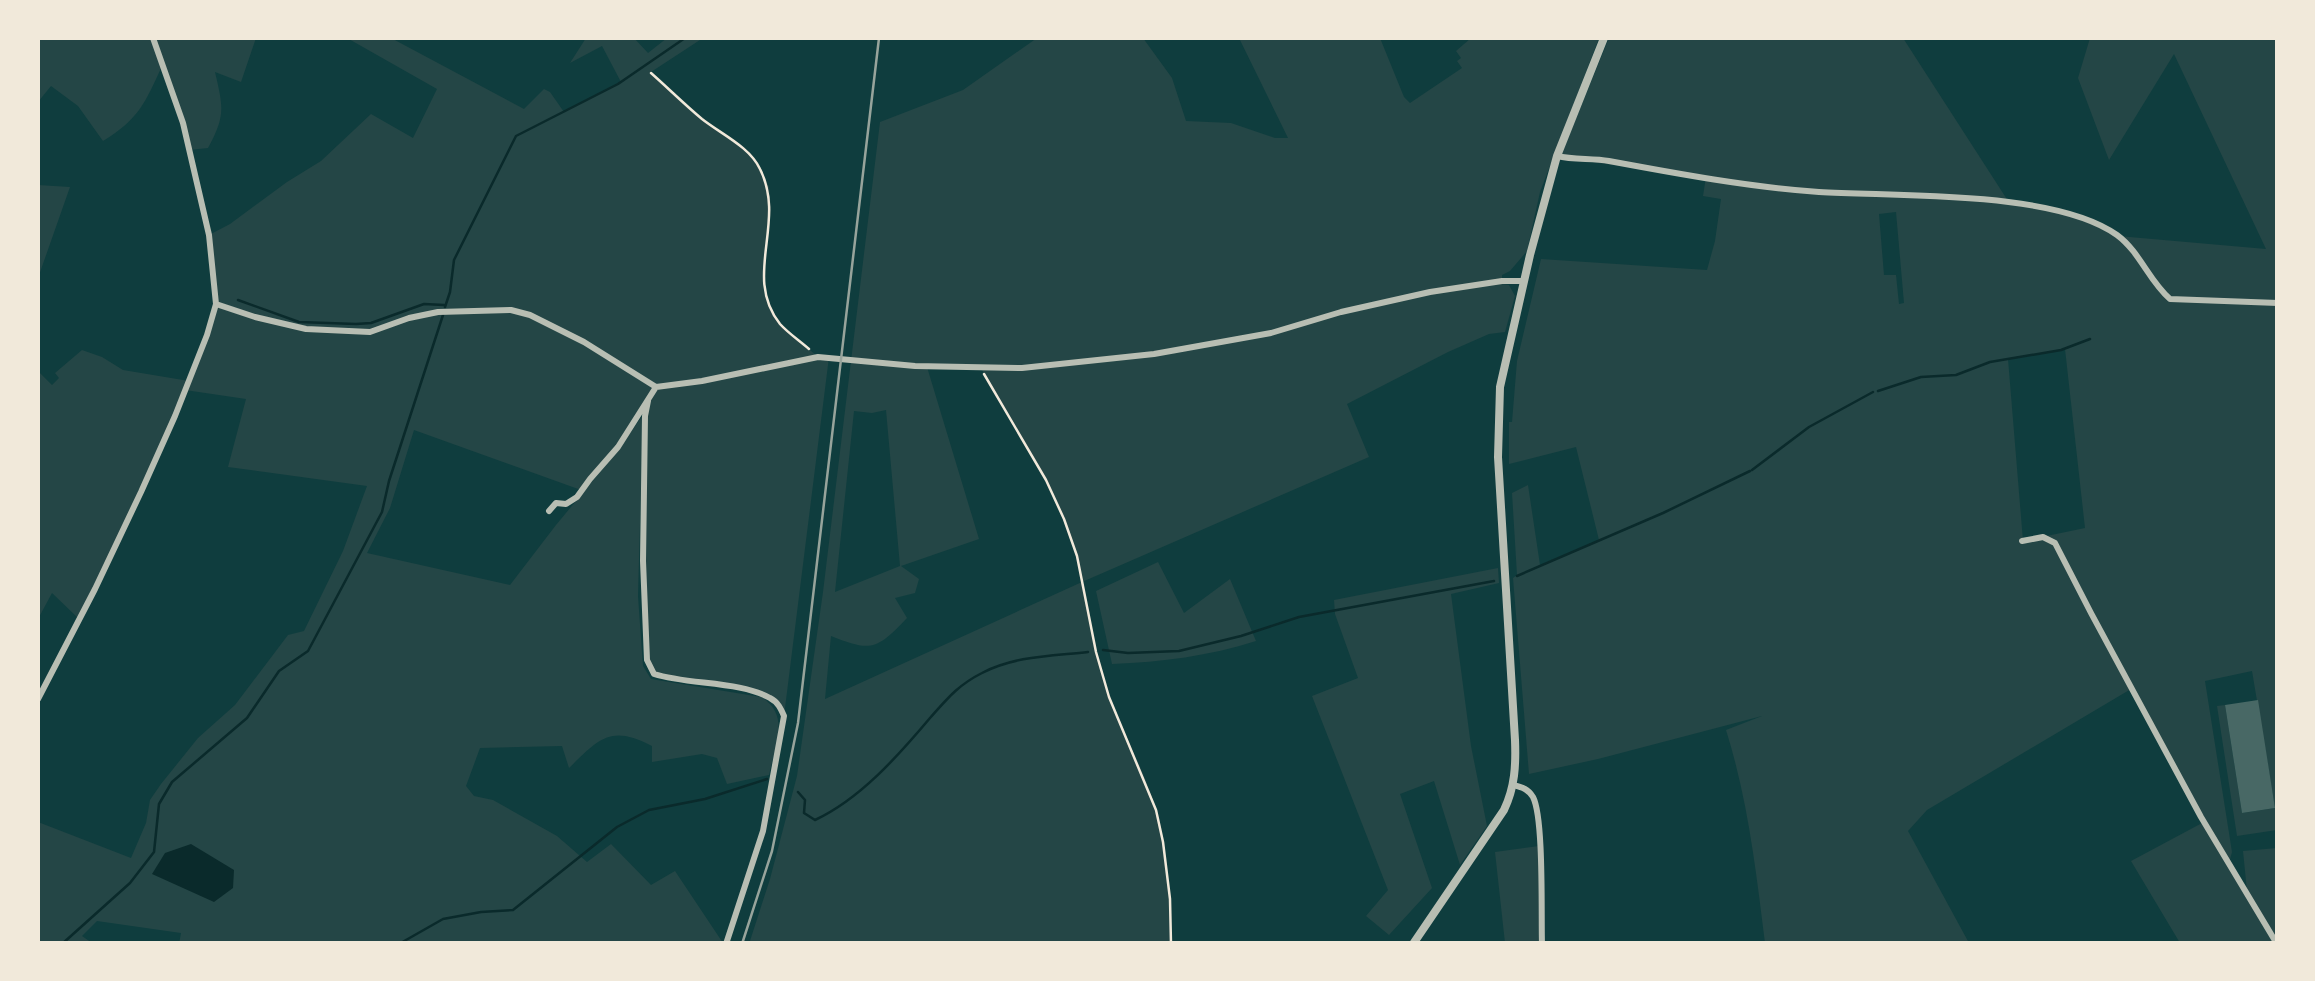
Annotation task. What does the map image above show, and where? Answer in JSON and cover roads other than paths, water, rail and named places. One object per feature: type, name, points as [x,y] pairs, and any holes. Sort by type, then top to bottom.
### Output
[{"type":"street","points":[[38,699],[141,492],[175,416],[216,304],[210,235],[183,123],[153,38]]},
{"type":"street","points":[[1413,944],[1504,810],[1513,785],[1516,758],[1498,421],[1500,388],[1557,156],[1604,38]]},
{"type":"street","points":[[1557,156],[1778,188],[2056,209],[2118,236],[2170,299],[2278,303]]},
{"type":"street","points":[[216,304],[306,330],[370,332],[409,318],[511,310],[584,342],[656,387],[818,357],[915,366],[1022,368],[1154,354],[1272,333],[1430,292],[1524,281]]},
{"type":"street","points":[[550,511],[556,503],[566,504],[577,498],[618,447],[656,387]]},
{"type":"street","points":[[648,401],[643,561],[647,660],[654,674],[673,680],[751,691],[770,698],[784,716],[762,830],[726,944]]},
{"type":"street","points":[[2022,541],[2043,537],[2055,542],[2201,817],[2277,944]]},
{"type":"street","points":[[1513,785],[1530,792],[1535,802],[1542,944]]},
{"type":"waterway","points":[[445,307],[454,260],[516,136],[618,84],[685,38]]},
{"type":"waterway","points":[[238,300],[299,322],[356,324],[371,323],[424,304],[444,305]]},
{"type":"waterway","points":[[62,944],[130,883],[154,852],[159,804],[172,782],[247,718],[279,671],[308,651],[382,512],[443,315]]},
{"type":"waterway","points":[[1878,391],[1921,377],[1956,375],[1990,362],[2061,350],[2090,339]]},
{"type":"waterway","points":[[1752,470],[1809,427],[1873,392]]},
{"type":"waterway","points":[[1517,576],[1750,471]]},
{"type":"waterway","points":[[1103,650],[1179,651],[1299,617],[1494,581]]},
{"type":"waterway","points":[[798,792],[805,800],[804,813],[815,820],[847,801],[877,775],[948,699],[974,678],[1020,660],[1088,652]]},
{"type":"waterway","points":[[399,944],[443,919],[513,910],[617,827],[649,810],[705,799],[767,779]]},
{"type":"railway","points":[[742,944],[772,851],[798,723],[879,38]]}]
